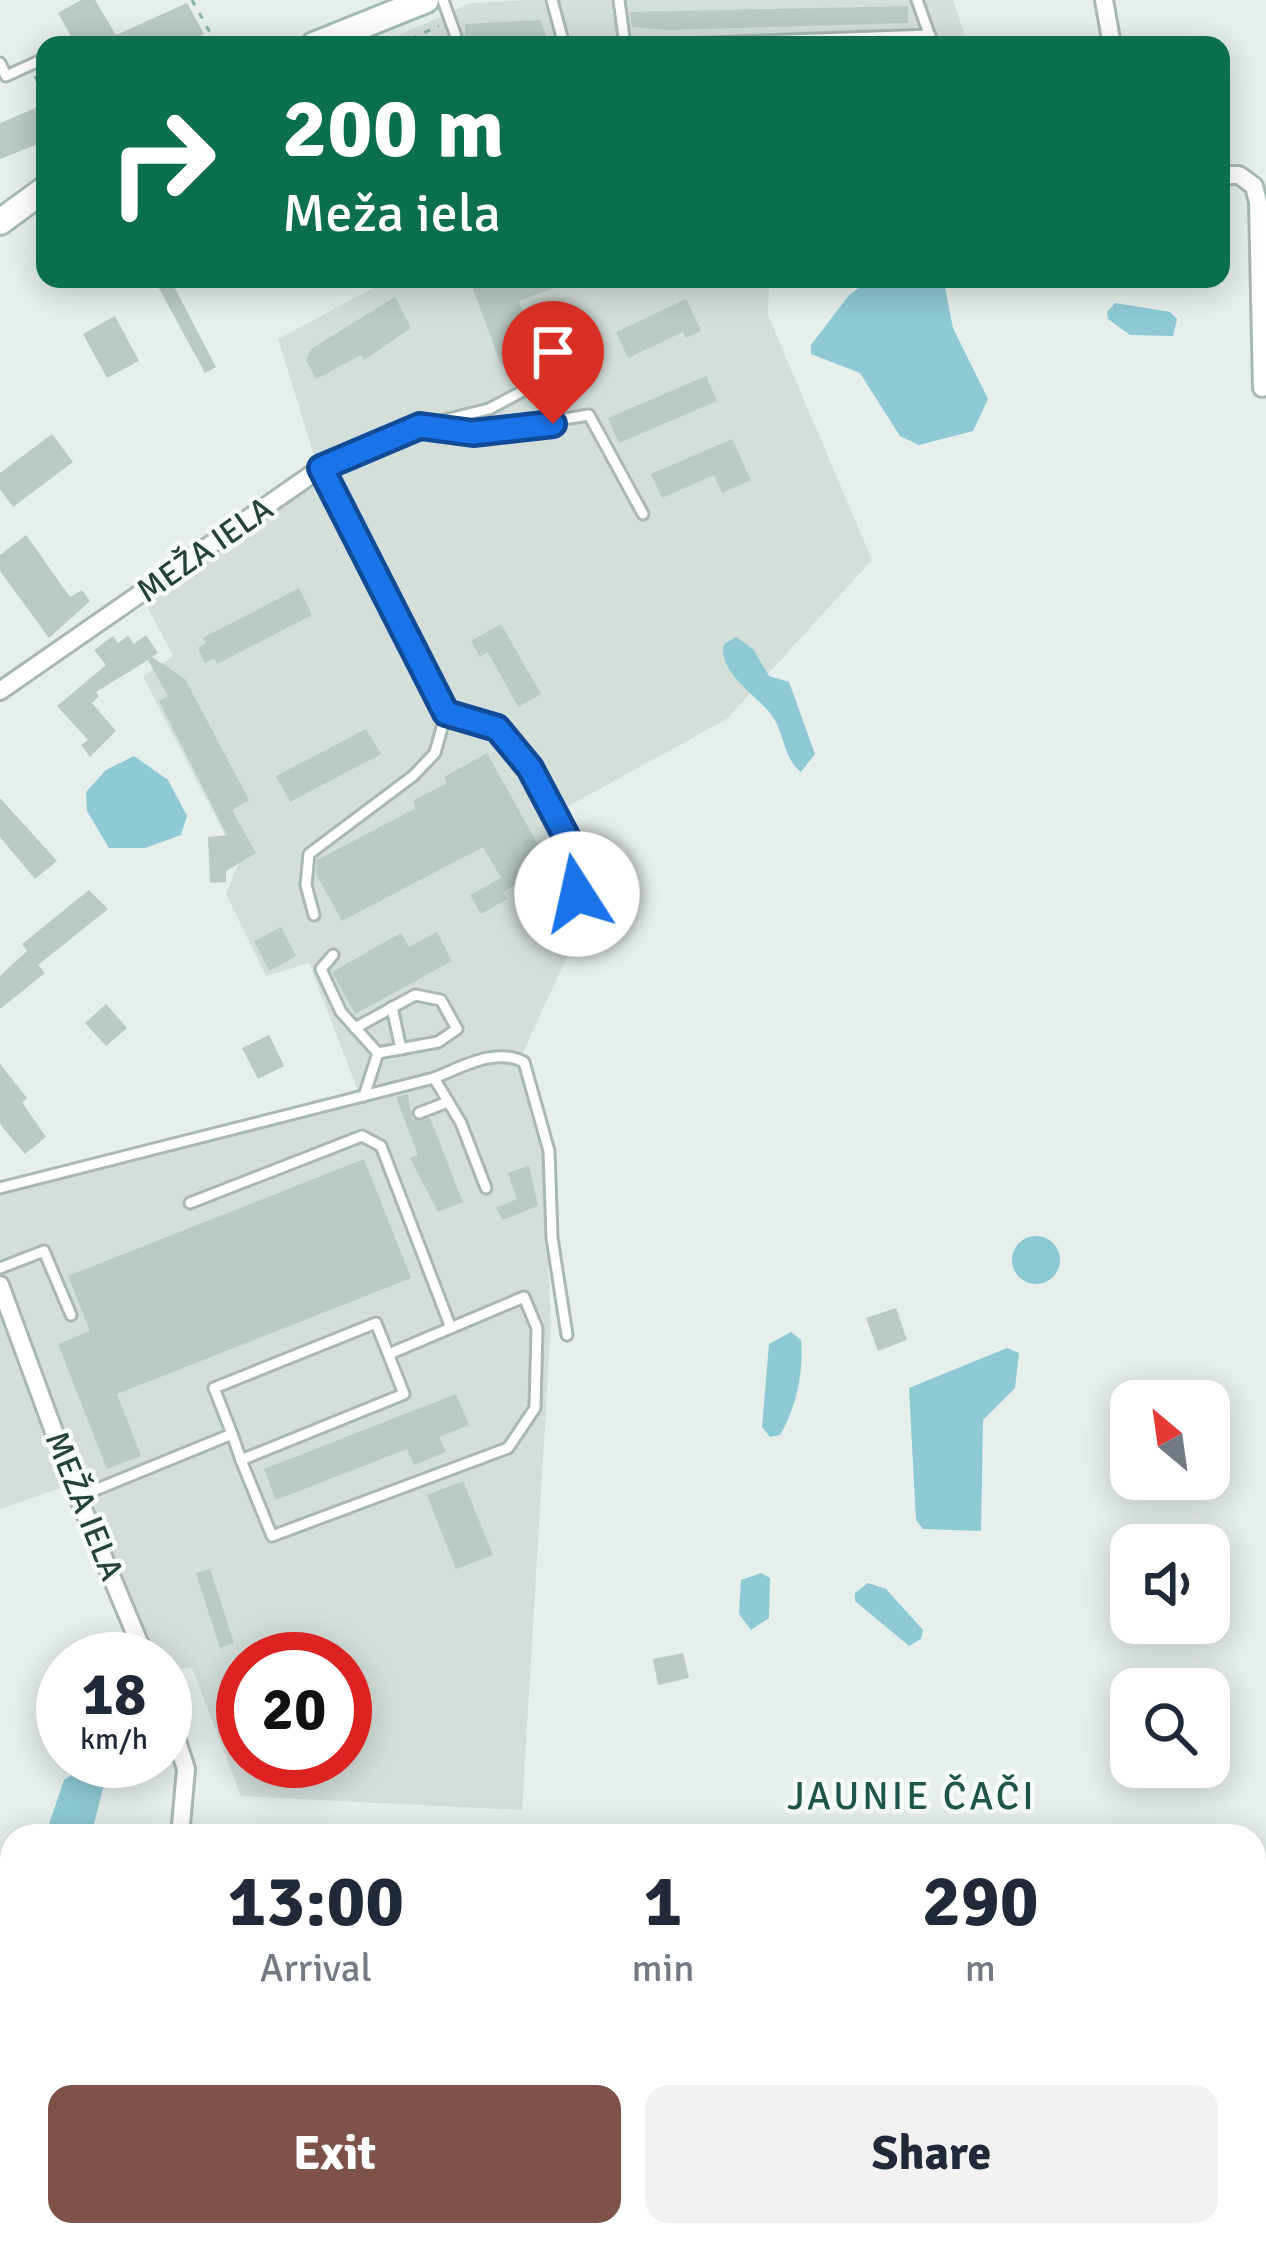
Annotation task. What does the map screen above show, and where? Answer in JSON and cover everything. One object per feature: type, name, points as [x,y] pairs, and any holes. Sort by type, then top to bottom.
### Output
[{"type":"main road","points":[[336,36],[426,0]]},
{"type":"main road","points":[[0,222],[36,196]]},
{"type":"street","points":[[1104,0],[1110,36]]},
{"type":"street","points":[[1230,175],[1239,175],[1254,187],[1258,202],[1262,388]]},
{"type":"street","name":"MEŽA IELA","points":[[0,691],[321,468],[420,426]]},
{"type":"street","name":"MEŽA IELA","points":[[0,1285],[78,1497],[135,1632]]},
{"type":"street","points":[[181,1824],[184,1788]]},
{"type":"lane","points":[[443,0],[456,36]]},
{"type":"lane","points":[[552,0],[562,36]]},
{"type":"lane","points":[[619,0],[624,36]]},
{"type":"lane","points":[[917,0],[930,36]]},
{"type":"lane","points":[[0,63],[6,76],[36,62]]},
{"type":"lane","points":[[420,426],[489,410],[572,364]]},
{"type":"lane","points":[[420,426],[473,433],[589,416],[644,514]]},
{"type":"lane","points":[[314,915],[306,884],[309,854],[413,776],[435,753],[446,713],[321,468]]},
{"type":"lane","points":[[446,713],[497,728],[530,768],[584,870],[577,894],[555,906]]},
{"type":"lane","points":[[333,955],[321,969],[355,1028],[377,1053]]},
{"type":"lane","points":[[355,1028],[415,995],[441,1000],[457,1029],[438,1042],[377,1053]]},
{"type":"lane","points":[[392,1007],[401,1049]]},
{"type":"lane","points":[[364,1096],[377,1053]]},
{"type":"lane","points":[[0,1188],[434,1078],[493,1056],[524,1062],[549,1151],[552,1238],[567,1335]]},
{"type":"lane","points":[[434,1078],[486,1188]]},
{"type":"lane","points":[[419,1113],[448,1102]]},
{"type":"lane","points":[[190,1203],[362,1136],[381,1146],[451,1328]]},
{"type":"lane","points":[[0,1268],[44,1251],[71,1315]]},
{"type":"lane","points":[[241,1460],[404,1394],[376,1323],[214,1388],[241,1460],[272,1536],[508,1448],[535,1408],[537,1328],[524,1297],[389,1354]]},
{"type":"lane","points":[[78,1497],[232,1434]]},
{"type":"path","points":[[192,0],[212,36]]},
{"type":"path","points":[[417,36],[451,21]]},
{"type":"shaded area","points":[[953,0],[965,36],[397,36],[471,3]]},
{"type":"shaded area","points":[[373,288],[769,288],[768,315],[872,560],[727,719],[563,809],[601,884],[518,1063],[543,1149],[551,1325],[522,1810],[241,1796],[238,1788],[372,1788],[372,1632],[216,1632],[216,1731],[192,1668],[192,1632],[145,1632],[75,1483],[0,1509],[0,1196],[361,1099],[309,963],[266,976],[226,894],[239,862],[143,677],[173,656],[140,593],[318,468],[278,339]]},
{"type":"water","points":[[859,288],[945,288],[953,328],[988,399],[973,431],[919,445],[900,436],[860,373],[811,354],[811,345]]},
{"type":"water","points":[[1115,303],[1170,312],[1177,319],[1173,336],[1130,335],[1108,319],[1107,312]]},
{"type":"water","points":[[736,637],[753,649],[769,676],[789,682],[815,754],[801,772],[790,759],[770,713],[726,664],[724,644]]},
{"type":"water","points":[[134,756],[168,780],[187,816],[181,835],[145,848],[109,848],[87,811],[86,792],[106,770]]},
{"type":"water","points":[[1036,1236],[1053,1243],[1060,1260],[1053,1277],[1036,1284],[1019,1277],[1012,1260],[1019,1243]]},
{"type":"water","points":[[791,1332],[801,1340],[798,1389],[780,1435],[770,1437],[762,1427],[769,1344]]},
{"type":"water","points":[[1007,1348],[1019,1353],[1015,1388],[983,1420],[981,1531],[923,1529],[916,1520],[909,1388]]},
{"type":"water","points":[[761,1573],[770,1578],[769,1618],[751,1630],[739,1614],[741,1580]]},
{"type":"water","points":[[868,1583],[886,1589],[923,1630],[921,1639],[909,1646],[855,1601],[855,1593]]},
{"type":"water","points":[[61,1788],[103,1788],[94,1824],[49,1824]]},
{"type":"building","points":[[81,0],[95,0],[116,35],[187,3],[204,34],[71,36],[58,13]]},
{"type":"building","points":[[908,6],[908,23],[665,30],[632,27],[630,12]]},
{"type":"building","points":[[540,20],[546,36],[465,36],[465,24]]},
{"type":"building","points":[[36,108],[36,145],[0,159],[0,123]]},
{"type":"building","points":[[159,288],[175,288],[216,367],[205,373]]},
{"type":"building","points":[[472,288],[553,288],[519,301],[536,345],[502,366]]},
{"type":"building","points":[[395,297],[411,328],[364,360],[361,355],[316,379],[306,360],[311,349]]},
{"type":"building","points":[[686,299],[701,331],[686,338],[683,332],[628,358],[616,332]]},
{"type":"building","points":[[115,316],[139,361],[107,378],[83,334]]},
{"type":"building","points":[[706,376],[717,401],[619,443],[608,418]]},
{"type":"building","points":[[52,434],[73,462],[13,507],[0,489],[0,473]]},
{"type":"building","points":[[732,439],[751,480],[722,493],[714,475],[662,498],[651,474]]},
{"type":"building","points":[[26,535],[70,597],[82,590],[90,601],[49,638],[0,571],[0,555]]},
{"type":"building","points":[[299,588],[312,615],[217,664],[214,658],[205,663],[198,648],[206,643],[203,638]]},
{"type":"building","points":[[501,624],[541,694],[518,707],[488,652],[480,657],[471,641]]},
{"type":"building","points":[[146,635],[158,653],[152,657],[185,679],[249,800],[232,810],[256,853],[226,871],[226,882],[210,883],[208,837],[227,835],[159,701],[168,696],[148,660],[96,692],[99,696],[92,703],[116,731],[90,757],[81,745],[88,740],[57,706],[106,665],[94,650],[113,636],[118,643],[128,636],[134,644]]},
{"type":"building","points":[[366,729],[381,754],[290,802],[276,776]]},
{"type":"building","points":[[487,753],[550,866],[503,892],[507,899],[481,914],[470,895],[501,878],[483,847],[342,921],[316,874],[317,860],[416,808],[413,801]]},
{"type":"building","points":[[0,798],[57,861],[35,879],[0,837]]},
{"type":"building","points":[[89,890],[108,909],[38,965],[45,973],[0,1009],[0,976],[27,951],[22,944]]},
{"type":"building","points":[[281,927],[296,956],[269,971],[254,941]]},
{"type":"building","points":[[437,932],[452,961],[355,1014],[332,972],[401,933],[409,947]]},
{"type":"building","points":[[106,1004],[127,1028],[106,1046],[85,1023]]},
{"type":"building","points":[[269,1035],[284,1066],[258,1079],[242,1048]]},
{"type":"building","points":[[0,1064],[27,1098],[22,1102],[46,1137],[25,1154],[0,1124]]},
{"type":"building","points":[[408,1094],[412,1119],[430,1118],[463,1202],[438,1212],[410,1158],[418,1155],[396,1097]]},
{"type":"building","points":[[364,1159],[411,1278],[117,1394],[141,1456],[107,1469],[58,1344],[90,1331],[68,1276]]},
{"type":"building","points":[[529,1165],[538,1206],[502,1220],[496,1208],[517,1199],[508,1173]]},
{"type":"building","points":[[896,1308],[907,1340],[878,1351],[866,1318]]},
{"type":"building","points":[[456,1394],[469,1425],[439,1437],[446,1452],[414,1465],[407,1449],[276,1500],[264,1469]]},
{"type":"building","points":[[463,1481],[493,1555],[456,1569],[427,1495]]},
{"type":"building","points":[[210,1569],[230,1632],[216,1636],[196,1573]]},
{"type":"building","points":[[683,1653],[689,1678],[658,1685],[653,1659]]},
{"type":"district","name":"JAUNIE ČAČI","points":[[912,1796]]},
{"type":"route","points":[[553,424],[473,433],[420,426],[321,468],[446,713],[497,728],[530,768],[584,870],[577,894]]}]
